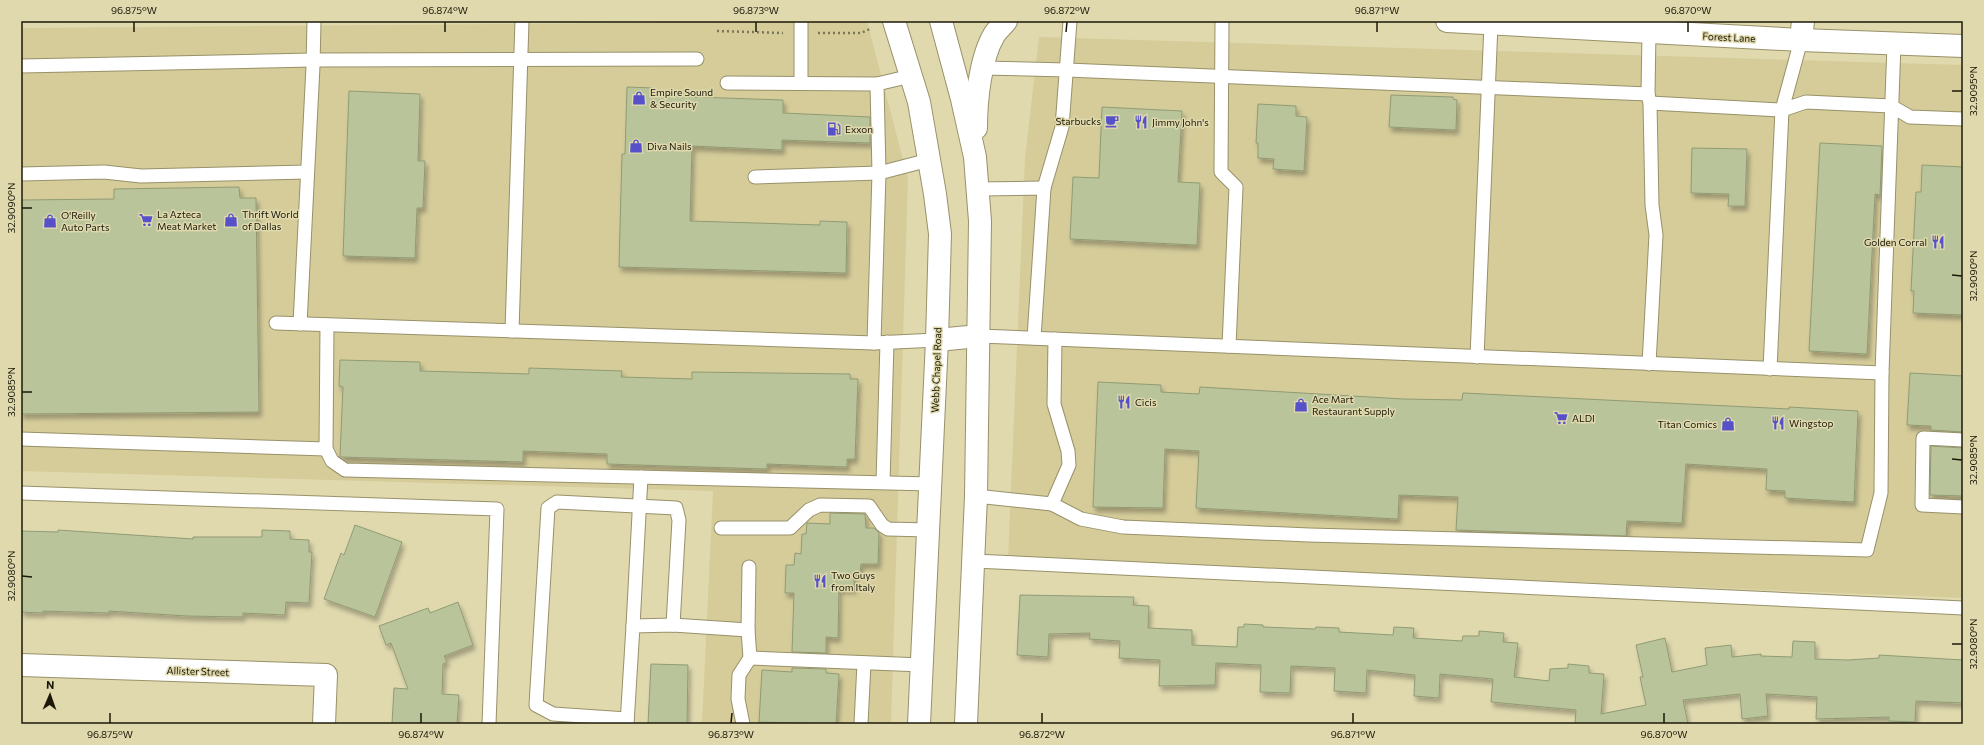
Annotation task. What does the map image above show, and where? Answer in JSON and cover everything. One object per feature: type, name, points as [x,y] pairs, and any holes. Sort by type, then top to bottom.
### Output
[{"type":"main road","name":"Webb Chapel Road","points":[[894,21],[919,102],[940,234],[931,484],[919,724]]},
{"type":"main road","points":[[940,21],[962,99],[975,158],[980,221],[976,496],[966,724]]},
{"type":"main road","points":[[975,158],[976,105],[982,68],[994,36],[1006,21]]},
{"type":"main road","name":"Forest Lane","points":[[1447,21],[1491,22],[1649,32],[1802,31],[1894,44],[1963,46]]},
{"type":"main road","points":[[937,340],[979,336]]},
{"type":"main road","name":"Allister Street","points":[[21,666],[326,675],[324,724]]},
{"type":"lane","points":[[300,324],[314,21]]},
{"type":"lane","points":[[512,331],[522,21]]},
{"type":"lane","points":[[801,83],[802,21]]},
{"type":"lane","points":[[1034,338],[1044,188],[1062,127],[1070,21]]},
{"type":"lane","points":[[1222,21],[1220,172],[1236,187],[1229,346]]},
{"type":"lane","points":[[1477,357],[1491,22]]},
{"type":"lane","points":[[1770,369],[1782,110],[1802,31]]},
{"type":"lane","points":[[1649,32],[1652,205],[1656,235],[1649,364]]},
{"type":"lane","points":[[976,496],[1052,504],[1081,519],[1123,527],[1309,535],[1867,550],[1881,493],[1882,373],[1894,44]]},
{"type":"lane","points":[[21,66],[313,60],[697,59]]},
{"type":"lane","points":[[982,68],[1488,87],[1649,98],[1782,110],[1806,102],[1892,106],[1910,117],[1963,119]]},
{"type":"lane","points":[[727,83],[877,84],[911,76]]},
{"type":"lane","points":[[877,84],[883,482]]},
{"type":"lane","points":[[755,177],[879,173],[929,160]]},
{"type":"lane","points":[[21,174],[104,172],[140,176],[307,172]]},
{"type":"lane","points":[[978,188],[1044,188]]},
{"type":"lane","points":[[276,323],[880,342],[937,340]]},
{"type":"lane","points":[[327,325],[326,449],[332,461],[345,470],[931,484]]},
{"type":"lane","points":[[979,336],[1882,373]]},
{"type":"lane","points":[[1052,504],[1069,465],[1068,451],[1054,404],[1055,339]]},
{"type":"lane","points":[[1963,440],[1923,438],[1922,505],[1963,507]]},
{"type":"lane","points":[[21,439],[326,449]]},
{"type":"lane","points":[[641,477],[640,506],[627,721],[553,714],[536,705],[548,508],[557,502],[640,506],[676,508],[680,520],[673,625]]},
{"type":"lane","points":[[21,493],[496,509],[489,724]]},
{"type":"lane","points":[[721,528],[790,528],[809,510],[820,505],[869,506],[882,525],[888,529],[928,530]]},
{"type":"lane","points":[[974,561],[1963,608]]},
{"type":"lane","points":[[742,724],[738,699],[739,675],[750,658],[748,630],[749,567]]},
{"type":"lane","points":[[633,626],[673,625],[748,630]]},
{"type":"lane","points":[[750,658],[922,665]]},
{"type":"lane","points":[[861,724],[864,663]]},
{"type":"shaded area","points":[[867,21],[908,179],[891,724],[702,724],[713,491],[21,471],[21,28]]},
{"type":"shaded area","points":[[1039,37],[1963,65],[1963,598],[1008,559],[1025,158]]},
{"type":"building","points":[[627,87],[653,88],[653,93],[694,94],[694,97],[783,100],[783,113],[870,117],[870,143],[782,140],[782,150],[692,146],[690,221],[820,225],[820,221],[847,222],[846,273],[619,267],[622,154],[625,154]]},
{"type":"building","points":[[349,91],[420,94],[418,161],[425,161],[423,208],[417,208],[415,258],[343,256]]},
{"type":"building","points":[[1391,95],[1453,97],[1453,99],[1457,100],[1456,130],[1389,127]]},
{"type":"building","points":[[1258,104],[1296,106],[1296,116],[1307,117],[1304,171],[1273,169],[1274,159],[1258,158],[1258,143],[1256,143]]},
{"type":"building","points":[[1102,107],[1182,111],[1178,182],[1200,183],[1197,245],[1070,239],[1073,177],[1099,178]]},
{"type":"building","points":[[1820,143],[1882,146],[1880,195],[1875,194],[1867,354],[1809,351]]},
{"type":"building","points":[[1692,148],[1747,149],[1745,206],[1728,206],[1729,194],[1691,193]]},
{"type":"building","name":"Golden Corral","points":[[1922,165],[1963,167],[1963,315],[1913,313],[1914,291],[1911,291],[1916,192],[1921,192]]},
{"type":"building","points":[[239,187],[240,198],[256,198],[259,412],[21,414],[21,200],[114,199],[114,189]]},
{"type":"building","points":[[340,360],[420,362],[420,371],[529,374],[529,368],[622,371],[621,377],[692,379],[692,372],[850,374],[850,379],[858,379],[855,459],[847,459],[847,467],[767,464],[767,469],[607,464],[607,454],[523,451],[523,462],[340,457],[343,387],[339,386]]},
{"type":"building","points":[[1910,373],[1963,376],[1963,432],[1931,430],[1931,426],[1907,425]]},
{"type":"building","points":[[1098,382],[1161,385],[1161,392],[1199,394],[1200,387],[1403,399],[1462,400],[1463,393],[1858,411],[1854,502],[1785,498],[1785,491],[1766,490],[1767,469],[1686,464],[1682,523],[1627,521],[1626,536],[1456,530],[1458,497],[1399,495],[1398,519],[1196,508],[1199,451],[1165,449],[1163,508],[1093,507]]},
{"type":"building","points":[[1931,446],[1963,448],[1963,496],[1930,495]]},
{"type":"building","name":"Two Guys from Italy","points":[[830,513],[865,514],[866,528],[874,528],[879,533],[878,564],[861,564],[860,573],[854,572],[854,589],[839,589],[838,638],[826,637],[826,653],[792,652],[794,593],[785,593],[786,565],[794,565],[795,553],[801,554],[802,534],[806,534],[807,523],[830,524]]},
{"type":"building","points":[[355,525],[402,542],[375,617],[324,599],[341,553],[344,555]]},
{"type":"building","points":[[58,530],[193,539],[193,537],[262,537],[262,530],[290,531],[290,539],[309,540],[309,552],[312,552],[309,603],[286,602],[285,615],[243,613],[243,617],[187,616],[109,611],[109,613],[43,611],[43,613],[21,612],[21,531],[58,532]]},
{"type":"building","points":[[1020,595],[1134,597],[1133,605],[1149,606],[1148,628],[1192,630],[1192,645],[1237,647],[1238,627],[1244,627],[1244,624],[1263,625],[1263,627],[1315,629],[1316,627],[1339,628],[1339,632],[1393,635],[1394,627],[1414,628],[1413,638],[1462,641],[1463,636],[1479,636],[1479,631],[1504,633],[1503,642],[1518,643],[1514,677],[1549,681],[1550,669],[1568,668],[1568,664],[1589,666],[1589,673],[1604,674],[1601,714],[1646,705],[1640,677],[1643,677],[1636,645],[1665,638],[1672,672],[1707,665],[1705,648],[1731,645],[1732,657],[1761,654],[1761,656],[1792,657],[1793,641],[1815,642],[1815,659],[1848,660],[1879,658],[1879,655],[1963,660],[1963,703],[1916,701],[1915,722],[1889,721],[1889,717],[1816,719],[1817,697],[1766,694],[1768,716],[1742,719],[1740,694],[1683,700],[1688,724],[1575,724],[1576,710],[1491,702],[1493,679],[1440,674],[1439,698],[1414,696],[1415,675],[1367,670],[1366,693],[1334,691],[1335,668],[1291,666],[1290,693],[1260,692],[1261,665],[1216,663],[1215,685],[1159,686],[1160,660],[1119,658],[1120,641],[1089,639],[1090,633],[1049,634],[1048,657],[1017,655]]},
{"type":"building","points":[[458,602],[473,645],[444,656],[447,662],[443,664],[442,694],[459,695],[457,724],[392,724],[394,688],[408,689],[391,643],[386,645],[379,626],[428,608],[430,613]]},
{"type":"building","points":[[651,664],[688,665],[687,724],[648,724]]},
{"type":"building","points":[[792,668],[826,669],[826,673],[839,674],[836,724],[759,722],[762,670],[792,672]]},
{"type":"place","name":"Empire Sound & Security","points":[[639,98]]},
{"type":"place","name":"Starbucks","points":[[1112,121]]},
{"type":"place","name":"Jimmy John's","points":[[1141,122]]},
{"type":"place","name":"Exxon","points":[[834,129]]},
{"type":"place","name":"Diva Nails","points":[[636,146]]},
{"type":"place","name":"La Azteca Meat Market","points":[[146,220]]},
{"type":"place","name":"Thrift World of Dallas","points":[[231,220]]},
{"type":"place","name":"O'Reilly Auto Parts","points":[[50,221]]},
{"type":"place","name":"Golden Corral","points":[[1938,242]]},
{"type":"place","name":"Cicis","points":[[1124,402]]},
{"type":"place","name":"Ace Mart Restaurant Supply","points":[[1301,405]]},
{"type":"place","name":"ALDI","points":[[1561,418]]},
{"type":"place","name":"Wingstop","points":[[1778,423]]},
{"type":"place","name":"Titan Comics","points":[[1728,424]]},
{"type":"place","name":"Two Guys from Italy","points":[[820,581]]}]
